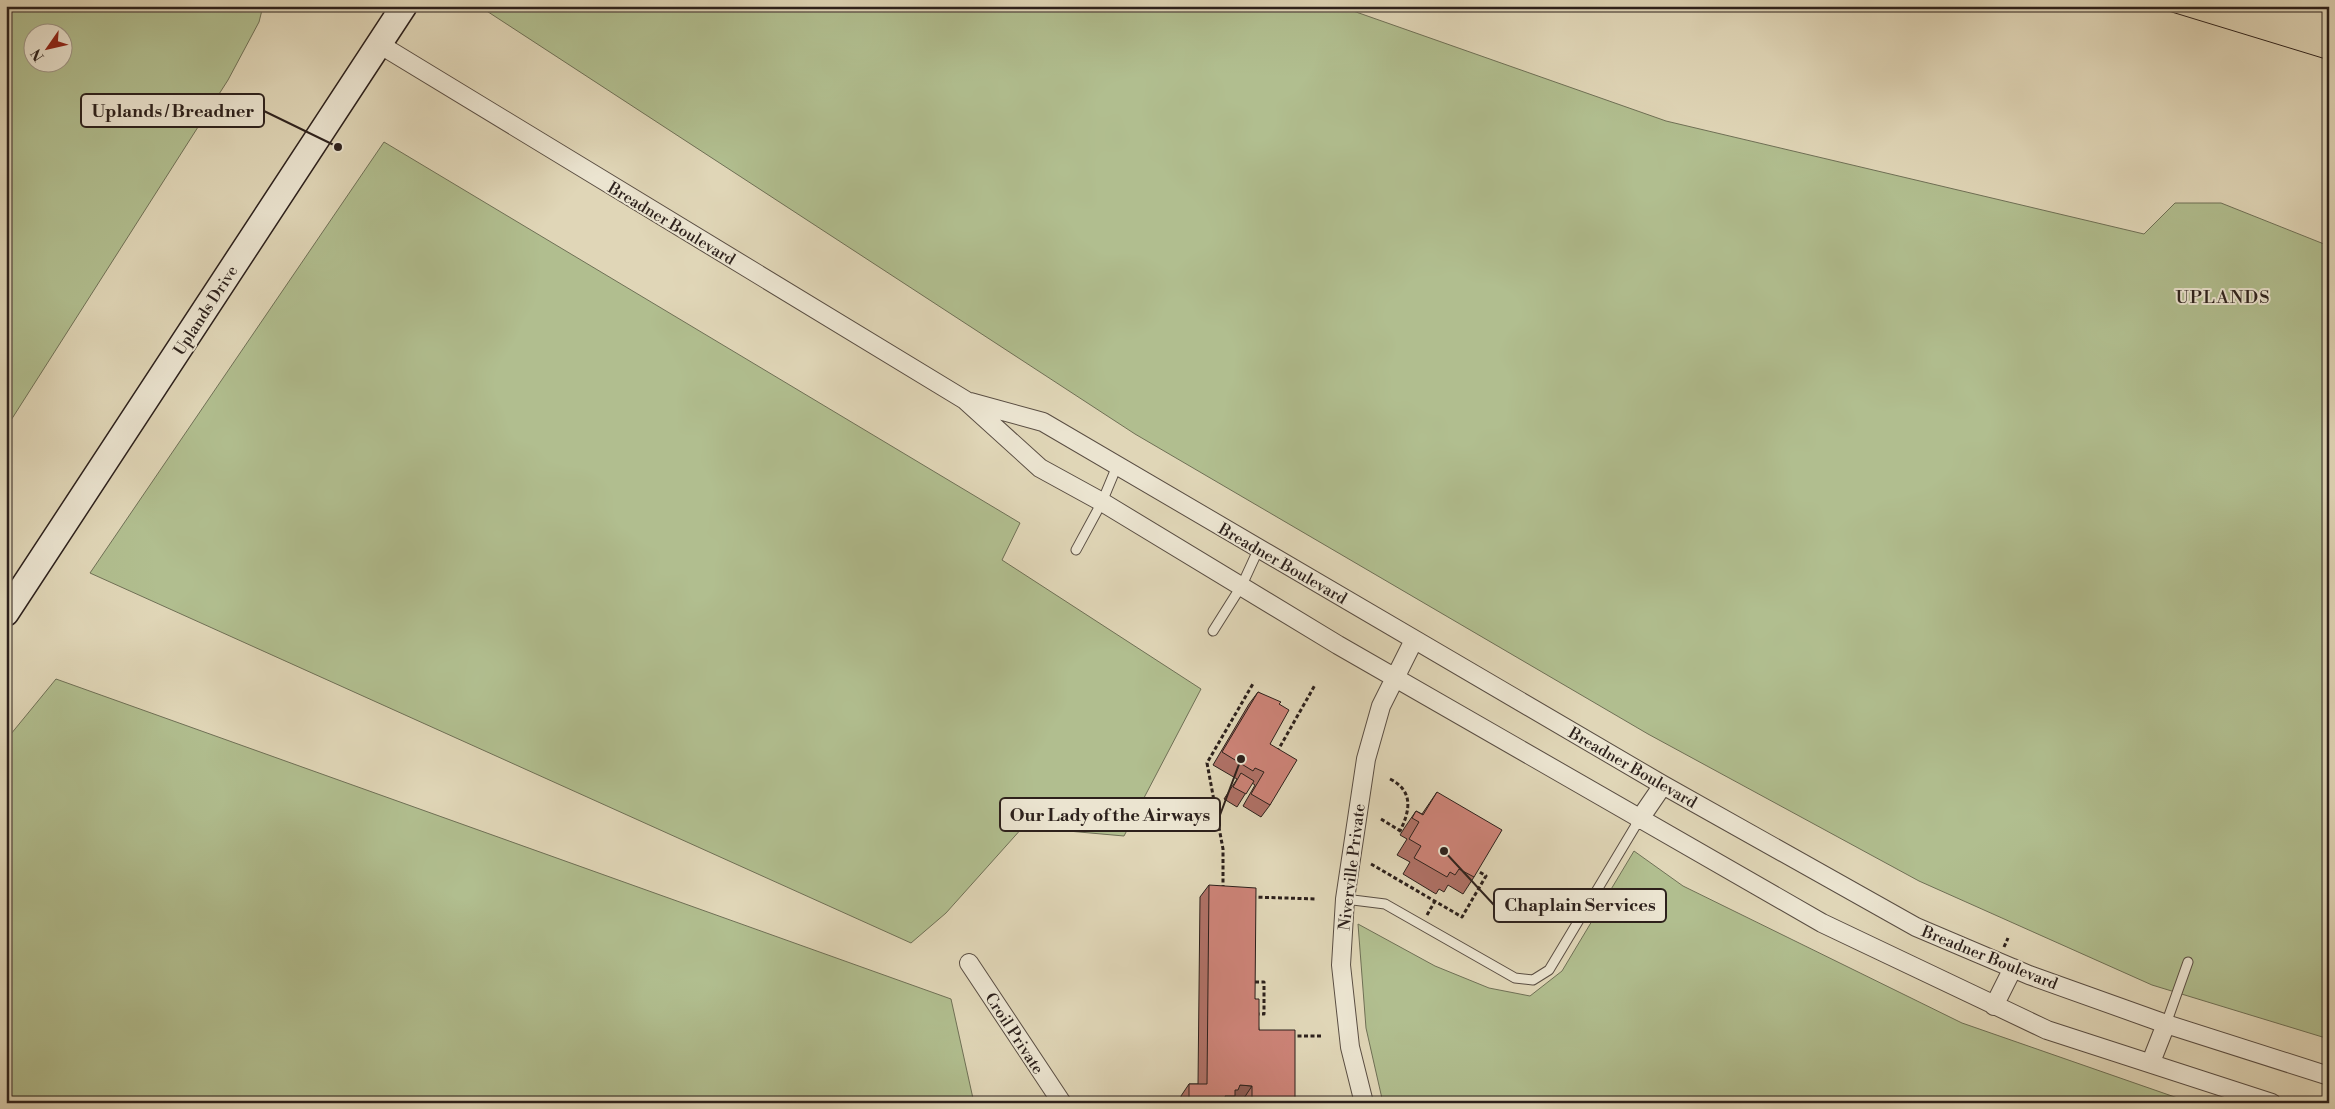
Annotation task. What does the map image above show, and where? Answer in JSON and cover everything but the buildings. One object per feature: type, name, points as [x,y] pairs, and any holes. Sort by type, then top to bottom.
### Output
[{"type":"main road","name":"Uplands Drive","points":[[6,613],[404,6]]},
{"type":"street","name":"Breadner Boulevard","points":[[379,44],[965,400],[1040,468],[1102,502],[1242,585],[1338,645],[1395,676],[1639,820],[1822,923],[2047,1030],[2151,1062],[2272,1103]]},
{"type":"street","name":"Breadner Boulevard","points":[[965,400],[1042,422],[1663,785],[1916,926],[2013,968],[2166,1024],[2329,1076]]},
{"type":"street","name":"Niverville Private","points":[[1364,1103],[1350,1047],[1340,965],[1344,899],[1366,759],[1381,706],[1414,640]]},
{"type":"street","points":[[1639,820],[1663,785]]},
{"type":"street","name":"Croil Private","points":[[969,963],[1062,1103]]},
{"type":"street","points":[[1994,1006],[2013,968]]},
{"type":"street","points":[[2151,1062],[2166,1024]]},
{"type":"lane","points":[[1076,550],[1102,502],[1117,466]]},
{"type":"lane","points":[[1213,632],[1242,585],[1259,548]]},
{"type":"lane","points":[[1344,899],[1386,904],[1515,978],[1533,980],[1549,970],[1639,820]]},
{"type":"lane","points":[[2166,1024],[2188,962]]},
{"type":"path","points":[[1223,897],[1222,849],[1207,763],[1254,682]]},
{"type":"path","points":[[1275,755],[1315,685]]},
{"type":"path","points":[[1381,819],[1401,831],[1407,817],[1408,805],[1404,791],[1400,785],[1390,779]]},
{"type":"path","points":[[1371,864],[1462,917],[1486,876],[1478,871]]},
{"type":"path","points":[[1247,897],[1316,900]]},
{"type":"path","points":[[1256,897],[1256,907]]},
{"type":"path","points":[[1254,990],[1255,972]]},
{"type":"path","points":[[1254,1014],[1264,1014],[1264,982],[1255,982]]},
{"type":"path","points":[[1254,1006],[1254,1021]]},
{"type":"path","points":[[1290,1046],[1290,1036],[1322,1036]]},
{"type":"green space","points":[[6,6],[263,6],[259,22],[228,80],[6,428]]},
{"type":"green space","points":[[479,6],[1339,6],[1666,121],[2144,234],[2175,203],[2221,203],[2329,246],[2329,1039],[2152,985],[1919,881],[1648,734],[1135,434]]},
{"type":"green space","points":[[384,142],[1020,523],[1002,560],[1201,689],[1124,836],[1023,827],[946,913],[911,943],[90,573]]},
{"type":"green space","points":[[56,679],[951,999],[974,1103],[6,1103],[6,740]]},
{"type":"green space","points":[[1634,851],[1683,886],[1962,1023],[2192,1103],[1383,1103],[1366,1028],[1358,924],[1435,966],[1489,988],[1530,996],[1562,971]]},
{"type":"tram line","points":[[2152,6],[2329,60]]},
{"type":"place","name":"Uplands / Breadner","points":[[338,147]]},
{"type":"place","name":"Our Lady of the Airways","points":[[1241,759]]},
{"type":"place","name":"Chaplain Services","points":[[1444,851]]},
{"type":"district","name":"UPLANDS","points":[[2223,297]]}]
